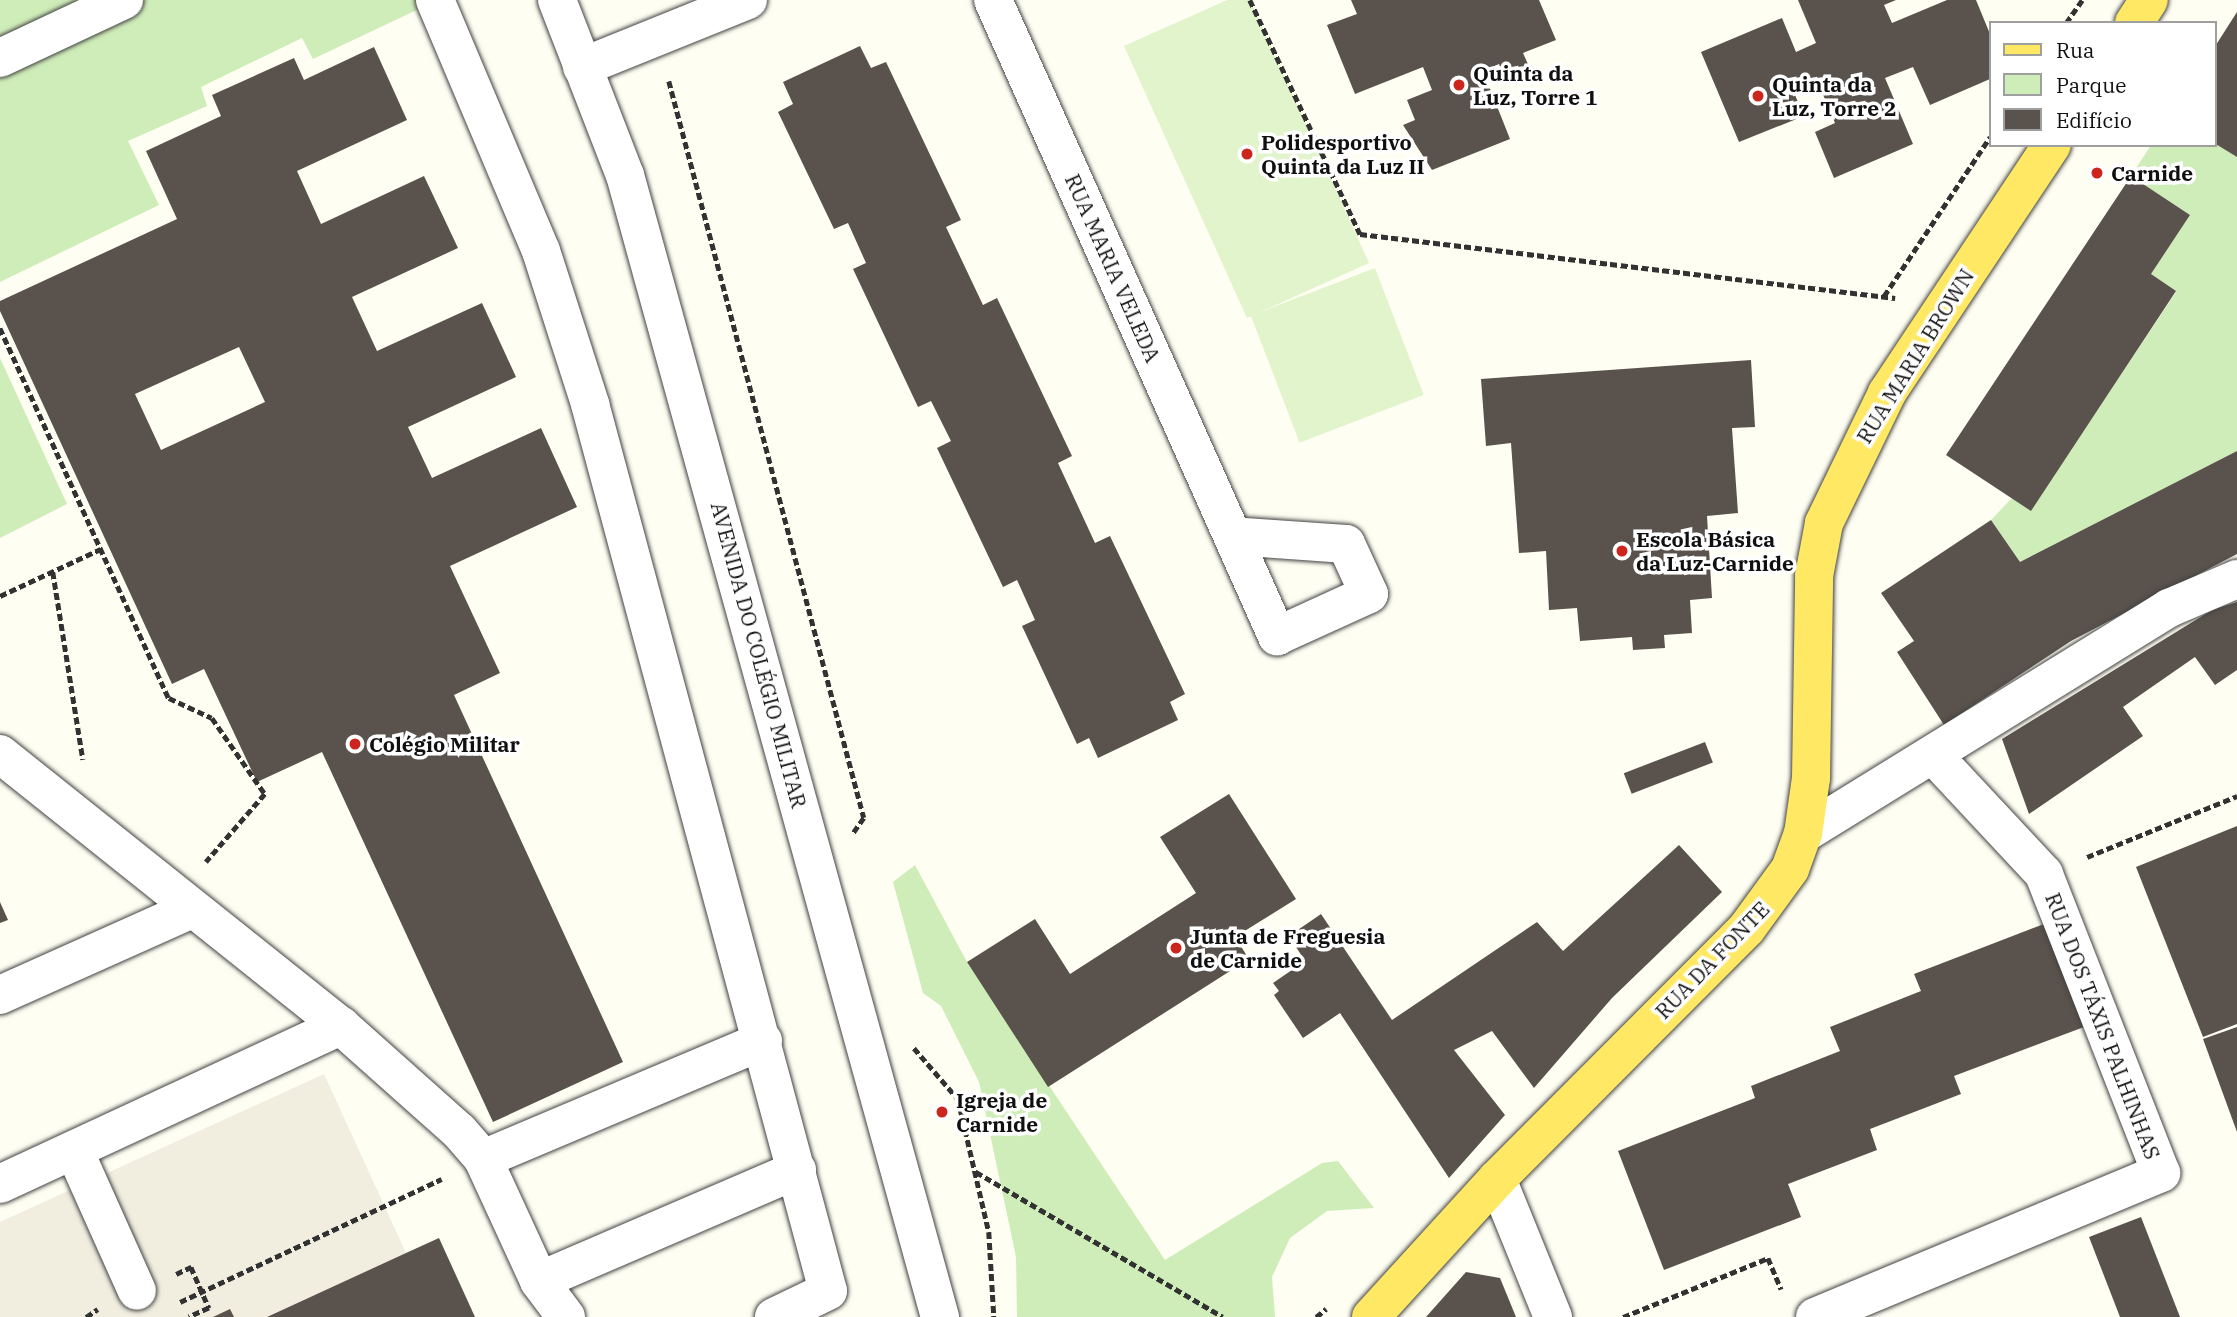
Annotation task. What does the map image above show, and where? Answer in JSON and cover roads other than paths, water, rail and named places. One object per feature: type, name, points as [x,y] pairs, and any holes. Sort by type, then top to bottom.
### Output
[{"type":"main road","points":[[2135,21],[2149,0]]},
{"type":"main road","name":"RUA MARIA BROWN","points":[[1803,835],[1811,778],[1814,576],[1824,523],[1887,393],[2051,147]]},
{"type":"main road","name":"RUA DA FONTE","points":[[1371,1317],[1497,1179],[1754,920],[1790,869],[1803,835]]},
{"type":"street","points":[[0,58],[124,0]]},
{"type":"street","points":[[435,0],[541,251],[590,404],[797,1170],[828,1291],[775,1317]]},
{"type":"street","name":"AVENIDA DO COLÉGIO MILITAR","points":[[557,0],[625,175],[711,474],[940,1317]]},
{"type":"street","points":[[582,67],[748,0]]},
{"type":"street","name":"RUA MARIA VELEDA","points":[[993,0],[1233,536]]},
{"type":"street","points":[[1803,835],[1935,757],[2169,608],[2237,579]]},
{"type":"street","points":[[0,754],[341,1026],[483,1159],[539,1281],[566,1317]]},
{"type":"street","name":"RUA DOS TÁXIS PALHINHAS","points":[[1815,1317],[2161,1173],[2044,874],[1935,757]]},
{"type":"street","points":[[0,995],[184,903]]},
{"type":"street","points":[[0,1184],[341,1026]]},
{"type":"street","points":[[483,1159],[763,1041]]},
{"type":"street","points":[[74,1150],[153,1299]]},
{"type":"street","points":[[539,1281],[797,1170]]},
{"type":"street","points":[[1497,1179],[1553,1317]]},
{"type":"place","name":"Quinta da Luz, Torre 1","points":[[1459,85]]},
{"type":"place","name":"Quinta da Luz, Torre 2","points":[[1758,96]]},
{"type":"place","name":"Polidesportivo Quinta da Luz II","points":[[1247,154]]},
{"type":"place","name":"Carnide","points":[[2097,173]]},
{"type":"place","name":"Escola Básica da Luz-Carnide","points":[[1622,551]]},
{"type":"place","name":"Colégio Militar","points":[[355,744]]},
{"type":"place","name":"Junta de Freguesia de Carnide","points":[[1176,948]]},
{"type":"place","name":"Igreja de Carnide","points":[[942,1112]]}]
